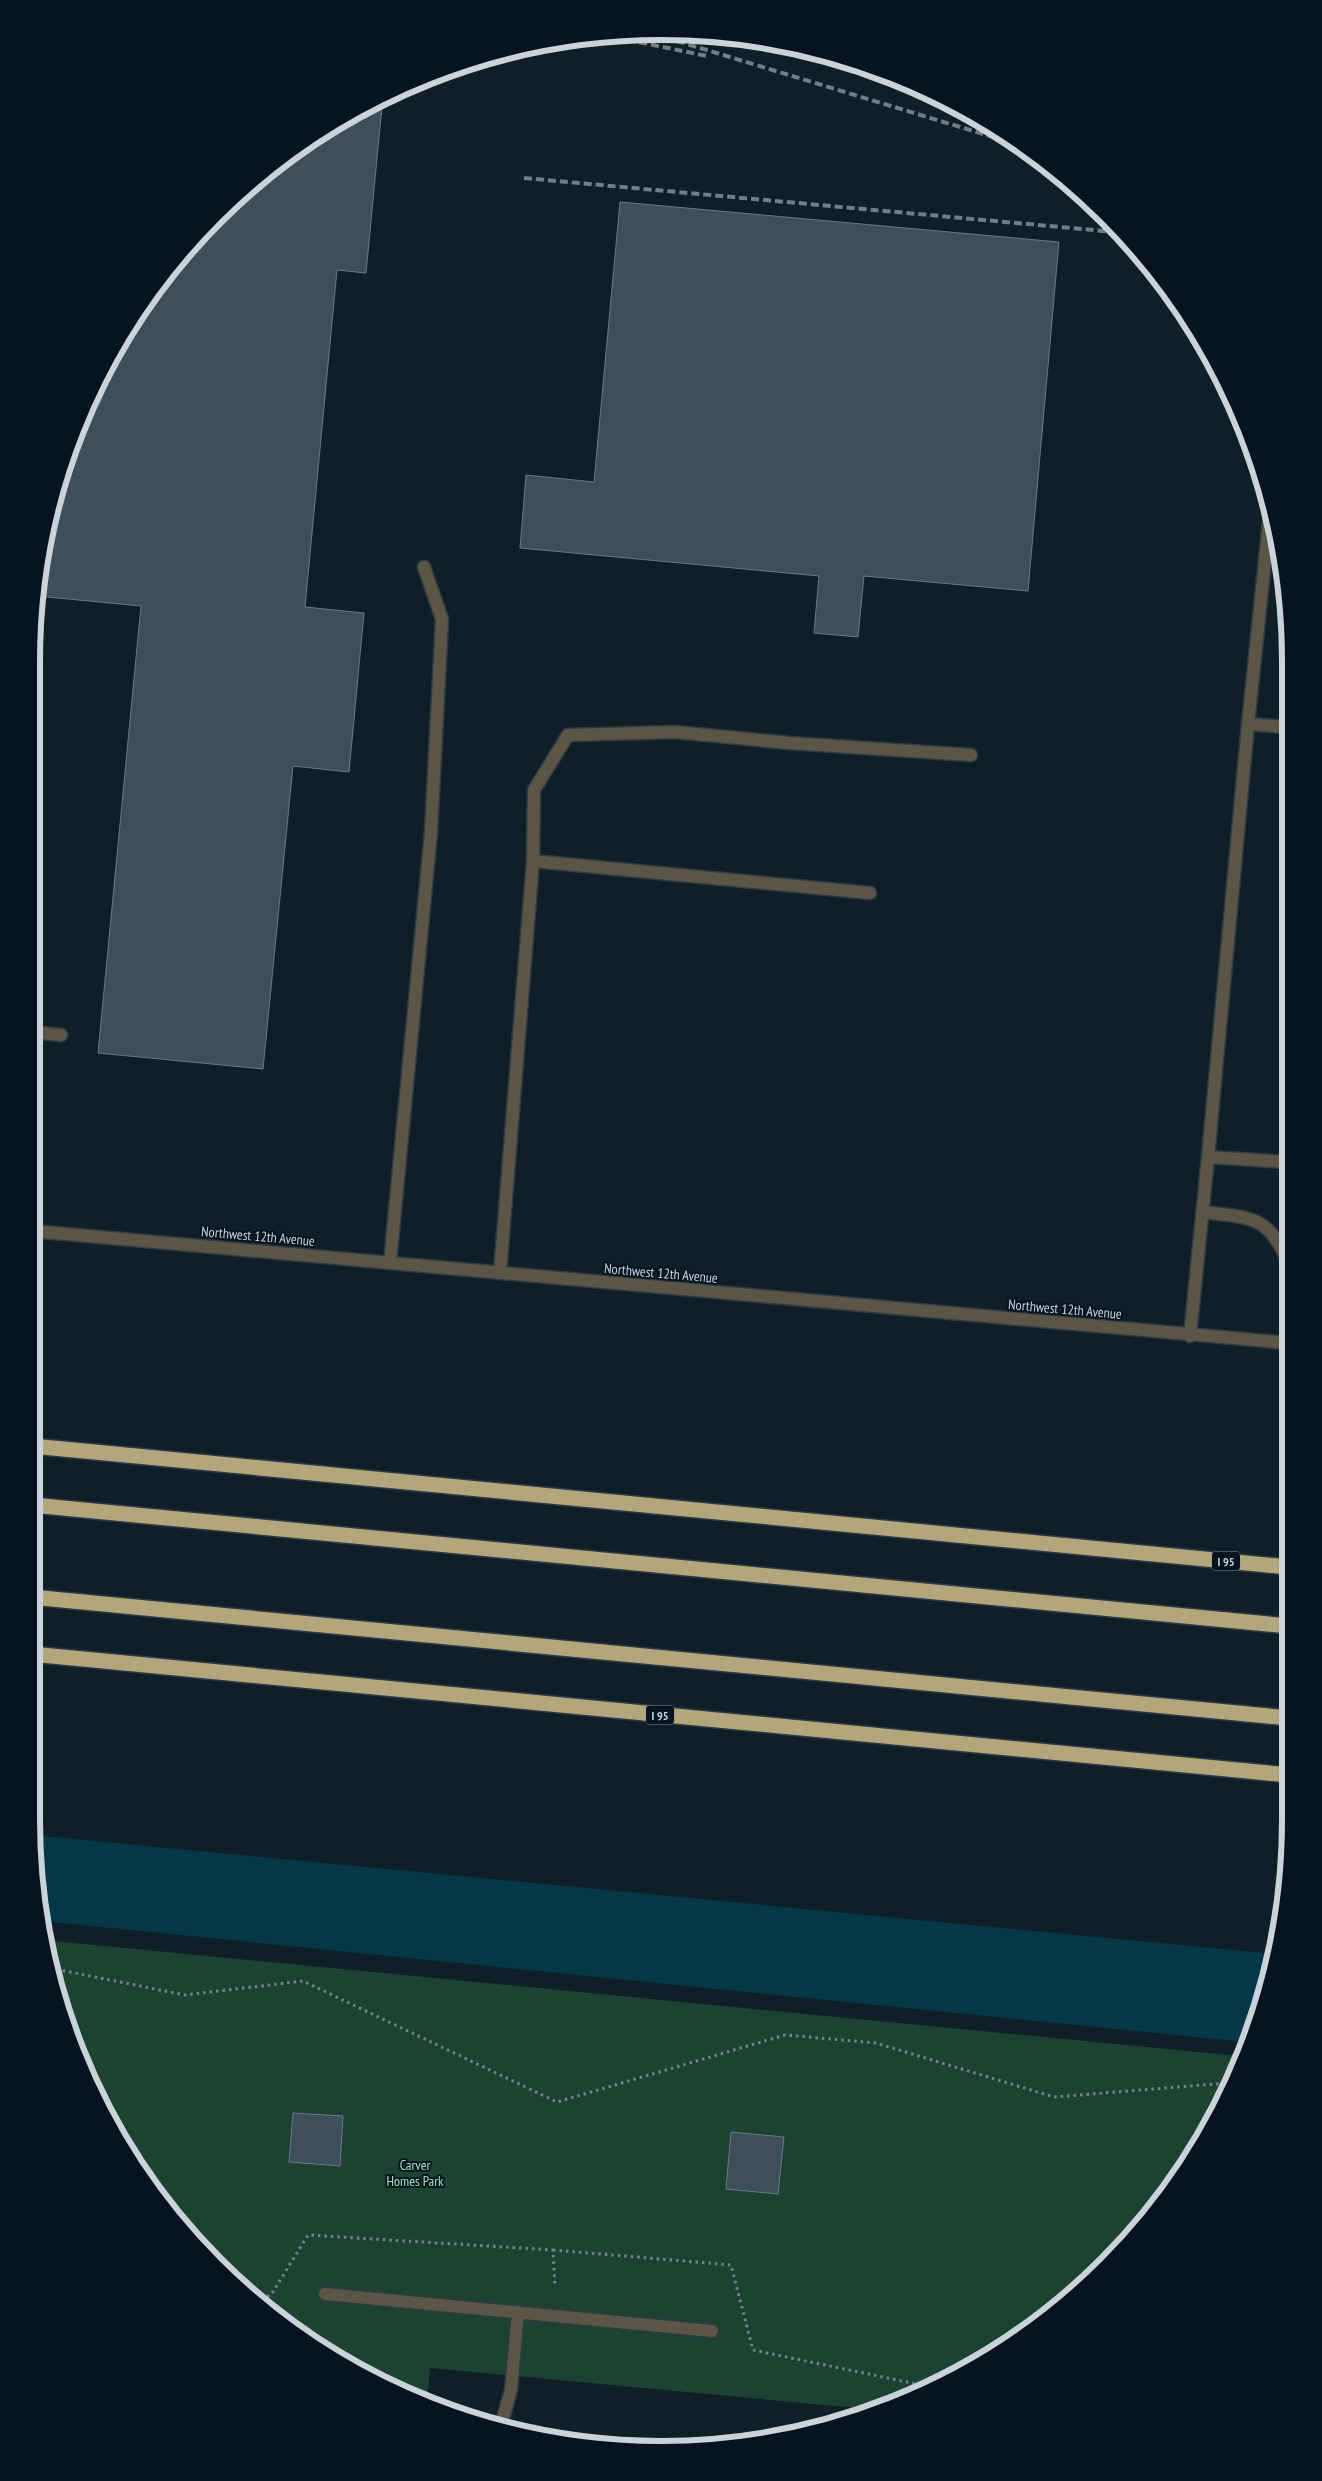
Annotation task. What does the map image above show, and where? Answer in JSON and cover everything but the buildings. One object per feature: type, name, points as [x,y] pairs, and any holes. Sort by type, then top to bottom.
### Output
[{"type":"highway","name":"I 95","points":[[40,1447],[1282,1565]]},
{"type":"highway","points":[[40,1506],[1282,1625]]},
{"type":"highway","points":[[40,1598],[1282,1717]]},
{"type":"highway","name":"I 95","points":[[40,1655],[1282,1774]]},
{"type":"street","points":[[1190,1336],[1268,531]]},
{"type":"street","points":[[390,1263],[432,832],[442,619],[424,567]]},
{"type":"street","points":[[1248,724],[1282,726]]},
{"type":"street","points":[[500,1273],[533,861],[534,790],[568,736],[675,732],[971,755]]},
{"type":"street","points":[[533,861],[870,894]]},
{"type":"street","points":[[40,1033],[60,1035]]},
{"type":"street","points":[[1208,1156],[1282,1162]]},
{"type":"street","points":[[1202,1212],[1249,1218],[1267,1227],[1282,1249]]},
{"type":"street","name":"Northwest 12th Avenue","points":[[40,1232],[1190,1336],[1282,1343]]},
{"type":"street","points":[[325,2294],[712,2332]]},
{"type":"street","points":[[502,2420],[510,2390],[518,2312]]},
{"type":"path","points":[[58,1970],[185,1995],[303,1981],[557,2102],[785,2035],[876,2043],[1054,2097],[1223,2083]]},
{"type":"path","points":[[264,2297],[271,2295],[308,2235],[554,2250],[731,2265],[753,2350],[921,2384]]},
{"type":"path","points":[[554,2250],[555,2287]]},
{"type":"green space","name":"Carver Homes Park","points":[[52,1941],[1236,2056],[1218,2095],[1177,2165],[1154,2198],[1100,2259],[1039,2313],[1006,2336],[936,2377],[899,2394],[860,2408],[430,2368],[428,2396],[350,2358],[283,2313],[222,2259],[194,2229],[168,2198],[145,2165],[104,2095],[87,2058],[73,2020],[61,1981]]},
{"type":"water","points":[[40,1836],[1267,1953],[1261,1981],[1241,2042],[49,1922],[41,1861]]},
{"type":"railway","points":[[675,40],[994,137]]},
{"type":"railway","points":[[632,41],[707,56]]},
{"type":"railway","points":[[524,178],[1109,231]]}]
